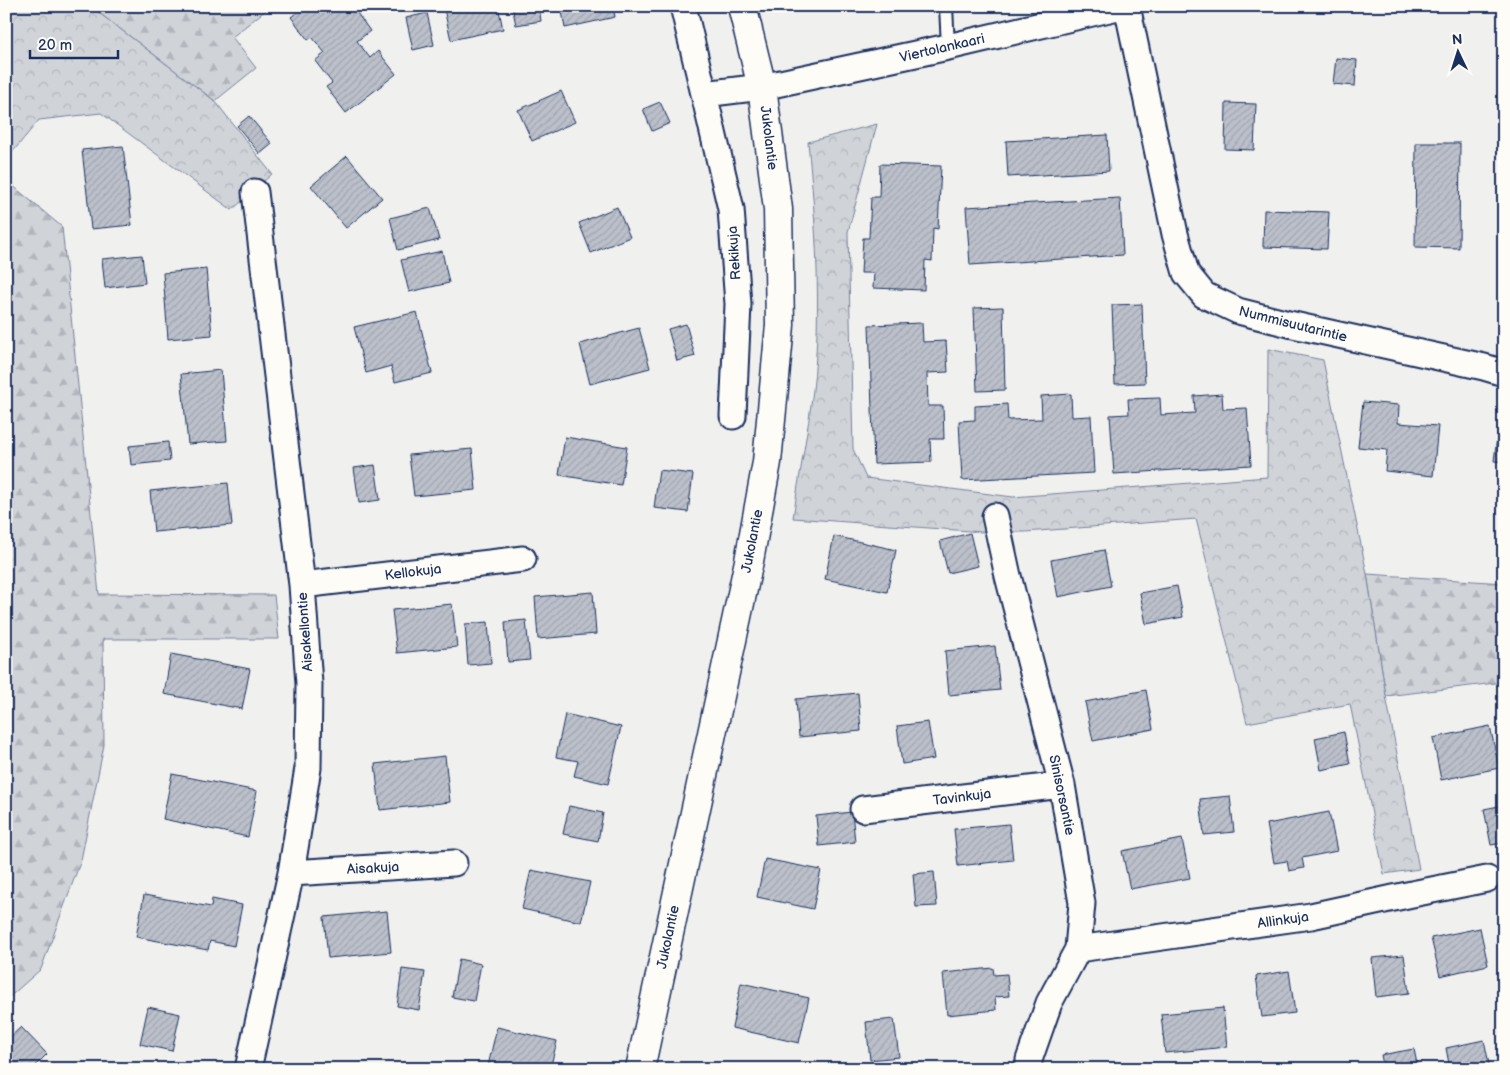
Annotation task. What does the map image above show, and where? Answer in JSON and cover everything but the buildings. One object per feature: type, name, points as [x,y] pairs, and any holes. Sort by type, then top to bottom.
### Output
[{"type":"street","name":"Rekikuja","points":[[683,6],[731,209],[738,304],[733,416]]},
{"type":"street","name":"Jukolantie","points":[[640,1069],[749,561],[767,462],[780,325],[778,209],[762,87],[742,6]]},
{"type":"street","name":"Viertolankaari","points":[[762,87],[948,47],[1122,6]]},
{"type":"street","name":"Nummisuutarintie","points":[[1127,6],[1175,234],[1186,272],[1204,295],[1238,311],[1504,373]]},
{"type":"street","points":[[704,94],[762,87]]},
{"type":"street","name":"Aisakellontie","points":[[248,1069],[291,873],[308,768],[309,684],[302,585],[256,192]]},
{"type":"street","name":"Sinisorsantie","points":[[995,516],[1008,576],[1062,785],[1082,903],[1078,949],[1049,1004],[1029,1060],[1029,1069]]},
{"type":"street","name":"Kellokuja","points":[[302,585],[523,560]]},
{"type":"street","name":"Tavinkuja","points":[[863,809],[1062,785]]},
{"type":"street","name":"Aisakuja","points":[[291,873],[454,863]]},
{"type":"street","name":"Allinkuja","points":[[1078,949],[1311,916],[1487,879]]},
{"type":"lane","points":[[946,6],[948,47]]},
{"type":"green space","points":[[6,6],[95,6],[99,13],[215,101],[272,174],[232,210],[101,113],[39,120],[6,160]]},
{"type":"green space","points":[[95,6],[271,6],[232,37],[256,68],[215,101],[99,13]]},
{"type":"green space","points":[[877,124],[848,232],[853,449],[866,478],[1013,497],[1267,477],[1268,349],[1323,360],[1367,574],[1386,696],[1419,869],[1384,874],[1350,704],[1247,723],[1196,519],[1025,532],[983,532],[793,518],[809,422],[816,359],[817,266],[808,142]]},
{"type":"green space","points":[[6,180],[62,227],[99,594],[274,595],[279,639],[103,639],[104,745],[81,860],[41,969],[6,1000],[6,945],[14,937],[6,923]]},
{"type":"green space","points":[[1367,574],[1504,583],[1504,682],[1386,696]]}]
